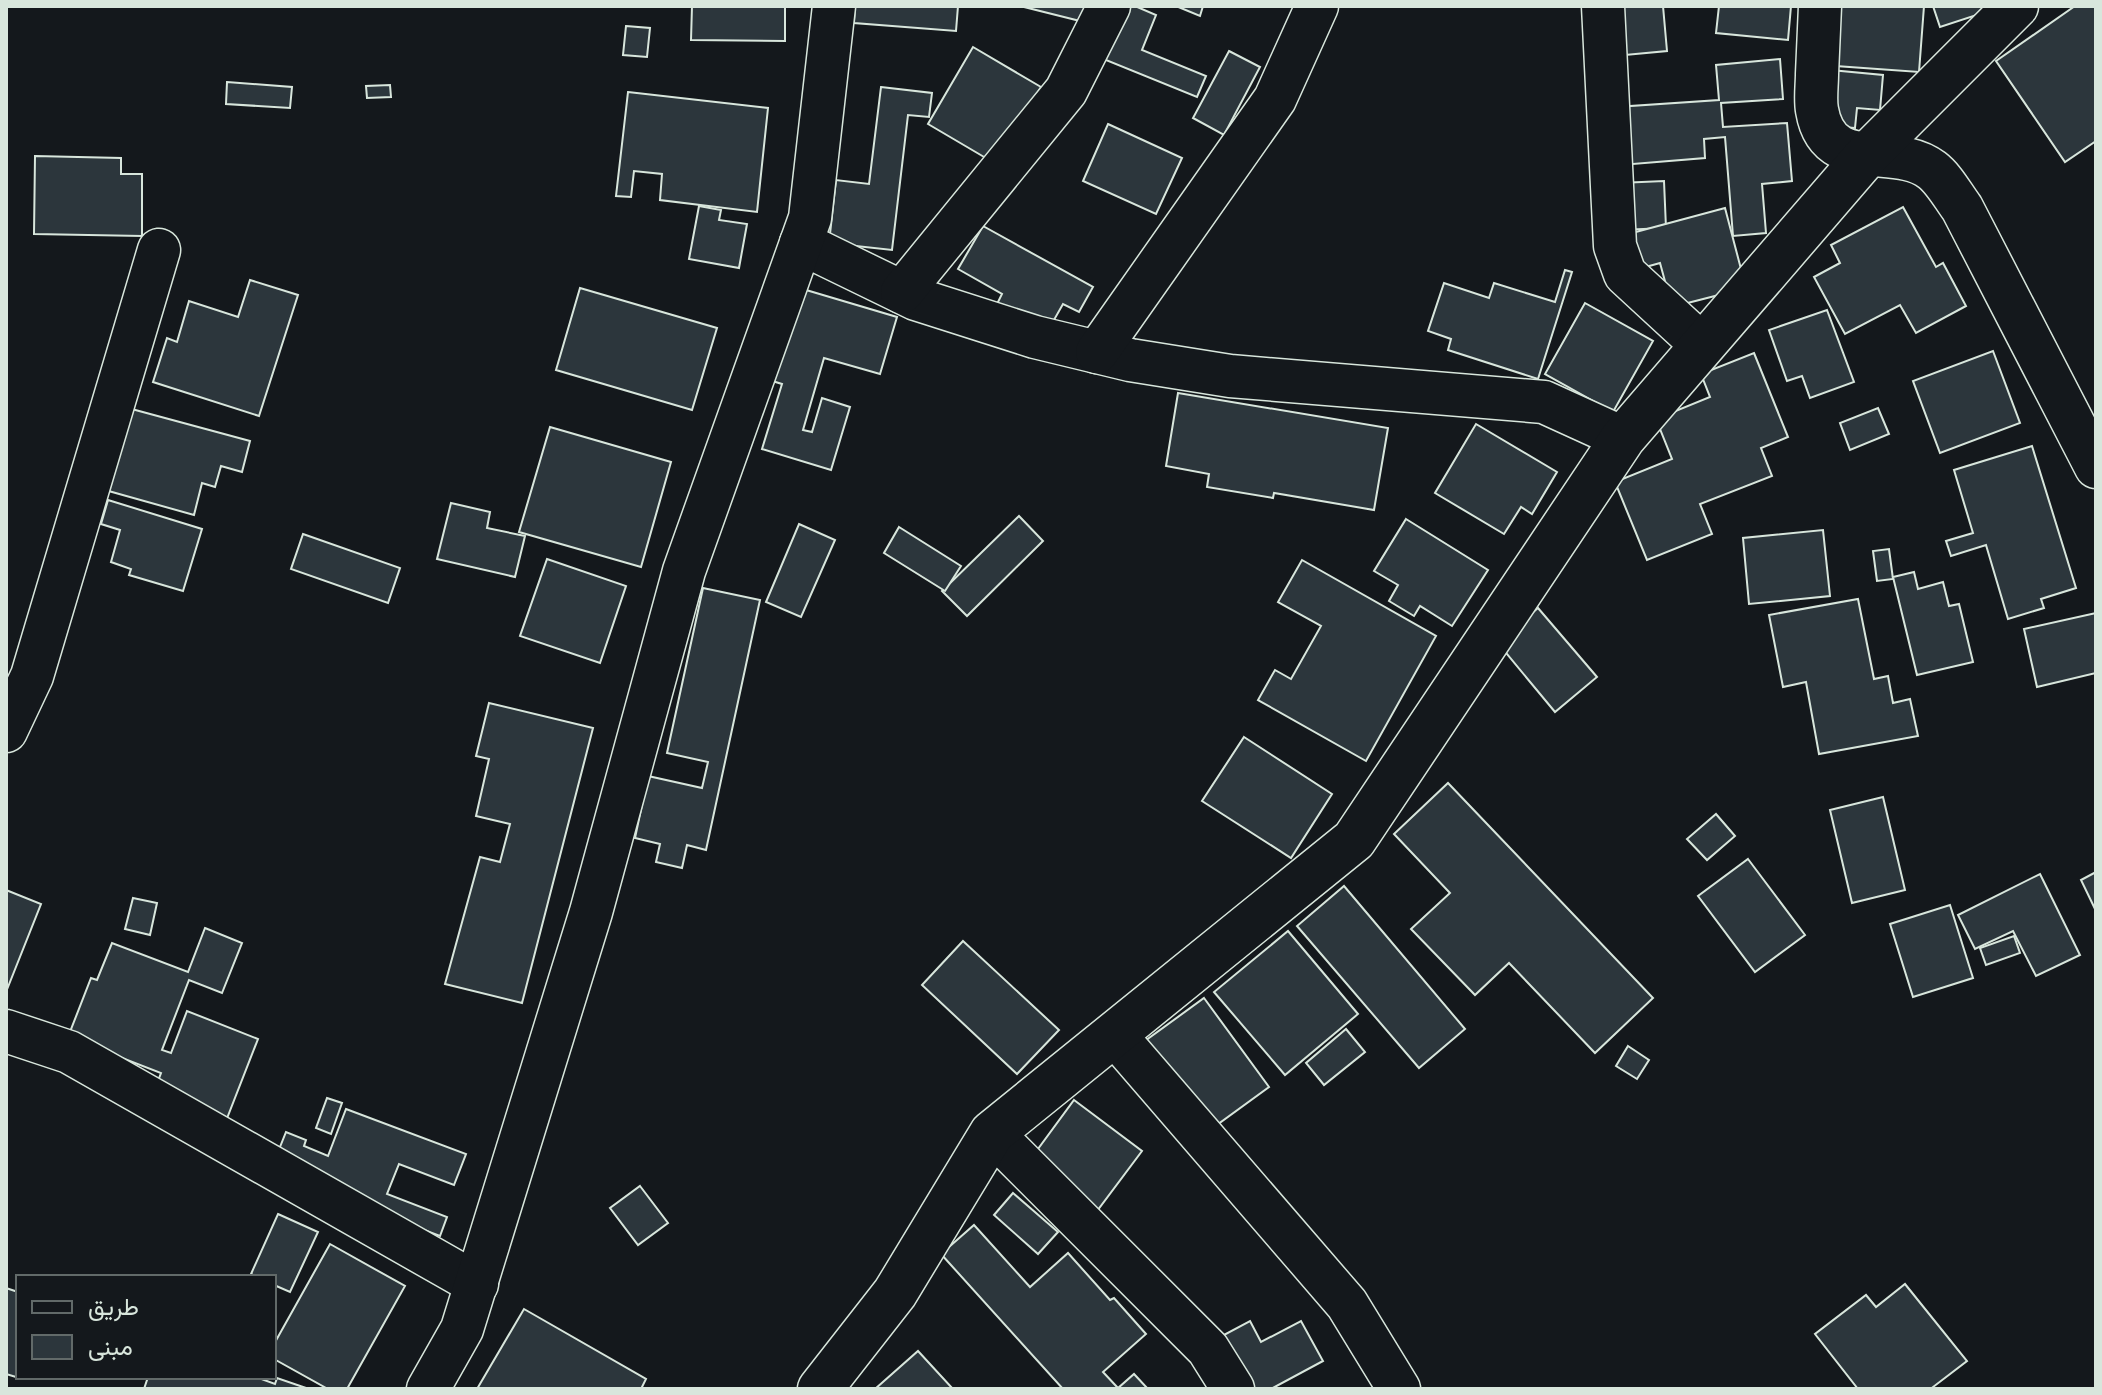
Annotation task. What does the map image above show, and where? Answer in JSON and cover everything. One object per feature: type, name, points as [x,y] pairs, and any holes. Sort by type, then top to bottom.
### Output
[{"type":"main road","points":[[820,1389],[895,1293],[992,1133],[1354,840],[1623,438],[1867,155],[2016,6]]},
{"type":"street","points":[[428,1389],[462,1329],[477,1284],[591,912],[684,571],[810,218],[834,6]]},
{"type":"street","points":[[902,292],[1066,91],[1109,6]]},
{"type":"street","points":[[1097,352],[1275,99],[1317,6]]},
{"type":"street","points":[[1603,6],[1615,246],[1625,274],[1702,345]]},
{"type":"street","points":[[1820,6],[1816,108],[1823,132],[1834,145],[1867,155],[1910,160],[1931,169],[1946,185],[1962,208],[2096,467]]},
{"type":"street","points":[[801,243],[916,299],[1035,337],[1130,360],[1230,376],[1544,402],[1623,438]]},
{"type":"street","points":[[6,731],[32,676],[159,250]]},
{"type":"street","points":[[6,1031],[69,1052],[477,1284]]},
{"type":"street","points":[[1114,1034],[1347,1304],[1399,1389]]},
{"type":"street","points":[[992,1133],[1208,1349],[1233,1389]]},
{"type":"building","points":[[692,6],[785,6],[785,41],[691,40]]},
{"type":"building","points":[[855,6],[958,6],[956,31],[854,23]]},
{"type":"building","points":[[1020,6],[1088,6],[1084,22]]},
{"type":"building","points":[[1116,6],[1135,6],[1156,15],[1142,50],[1206,76],[1197,97],[1096,56]]},
{"type":"building","points":[[1176,6],[1203,6],[1200,16]]},
{"type":"building","points":[[1599,6],[1663,6],[1667,51],[1604,57]]},
{"type":"building","points":[[1719,6],[1791,6],[1788,40],[1716,33]]},
{"type":"building","points":[[1812,6],[1924,6],[1919,72],[1808,64]]},
{"type":"building","points":[[1933,6],[1987,6],[1989,11],[1940,27]]},
{"type":"building","points":[[2075,6],[2096,6],[2096,141],[2065,162],[1996,61]]},
{"type":"building","points":[[626,26],[650,28],[647,57],[623,55]]},
{"type":"building","points":[[973,47],[1041,87],[996,164],[928,124]]},
{"type":"building","points":[[1229,51],[1260,67],[1224,135],[1193,118]]},
{"type":"building","points":[[1780,59],[1783,99],[1721,103],[1723,127],[1787,123],[1792,181],[1762,184],[1766,233],[1733,236],[1725,137],[1704,139],[1705,158],[1621,165],[1616,107],[1719,100],[1716,65]]},
{"type":"building","points":[[1820,69],[1883,75],[1880,110],[1857,108],[1855,128],[1815,125]]},
{"type":"building","points":[[227,82],[292,87],[290,108],[226,104]]},
{"type":"building","points":[[390,85],[391,97],[367,98],[366,86]]},
{"type":"building","points":[[881,87],[932,93],[929,117],[908,115],[892,250],[829,243],[836,180],[869,184]]},
{"type":"building","points":[[628,92],[768,108],[757,212],[660,200],[662,174],[634,171],[631,197],[616,196]]},
{"type":"building","points":[[1108,124],[1182,158],[1156,214],[1083,181]]},
{"type":"building","points":[[35,156],[121,158],[121,174],[142,174],[142,236],[34,234]]},
{"type":"building","points":[[1664,181],[1666,228],[1598,231],[1619,183]]},
{"type":"building","points":[[699,206],[721,210],[719,220],[747,224],[739,268],[689,259]]},
{"type":"building","points":[[1903,207],[1936,267],[1943,263],[1966,306],[1916,333],[1900,305],[1845,334],[1814,277],[1840,263],[1831,245]]},
{"type":"building","points":[[1725,208],[1746,288],[1672,307],[1660,263],[1642,268],[1632,233]]},
{"type":"building","points":[[983,226],[1093,287],[1079,312],[1063,304],[1046,334],[996,306],[1002,294],[958,269]]},
{"type":"building","points":[[1565,270],[1572,272],[1538,379],[1448,350],[1451,339],[1428,331],[1444,283],[1489,298],[1494,283],[1555,302]]},
{"type":"building","points":[[250,280],[298,295],[259,416],[153,382],[167,338],[177,342],[189,301],[238,317]]},
{"type":"building","points":[[796,287],[897,317],[880,374],[824,358],[803,430],[812,432],[822,398],[850,407],[831,470],[762,449],[782,384],[769,380]]},
{"type":"building","points":[[580,288],[717,328],[692,410],[556,370]]},
{"type":"building","points":[[1585,303],[1653,341],[1613,412],[1545,374]]},
{"type":"building","points":[[1827,310],[1854,382],[1810,398],[1802,376],[1787,381],[1769,330]]},
{"type":"building","points":[[1993,351],[2020,423],[1940,453],[1913,381]]},
{"type":"building","points":[[1754,353],[1788,437],[1761,448],[1772,476],[1700,504],[1712,534],[1647,560],[1615,482],[1672,459],[1656,419],[1710,397],[1701,374]]},
{"type":"building","points":[[1178,393],[1388,428],[1374,510],[1274,493],[1273,498],[1207,487],[1209,474],[1166,466]]},
{"type":"building","points":[[128,408],[250,441],[242,472],[221,466],[215,487],[202,483],[194,515],[105,490]]},
{"type":"building","points":[[1878,408],[1889,434],[1850,450],[1840,423]]},
{"type":"building","points":[[1476,424],[1557,472],[1532,514],[1521,507],[1504,534],[1435,493]]},
{"type":"building","points":[[550,427],[671,462],[641,567],[519,532]]},
{"type":"building","points":[[2032,446],[2076,588],[2041,599],[2044,608],[2008,619],[1986,545],[1951,556],[1946,541],[1973,533],[1954,470]]},
{"type":"building","points":[[108,500],[202,529],[183,591],[129,575],[131,569],[111,562],[120,530],[101,524]]},
{"type":"building","points":[[451,503],[490,512],[487,528],[525,536],[515,577],[437,559]]},
{"type":"building","points":[[1019,516],[1043,541],[967,616],[942,591]]},
{"type":"building","points":[[1406,519],[1488,570],[1452,626],[1420,606],[1414,616],[1389,601],[1398,585],[1374,571]]},
{"type":"building","points":[[799,524],[835,540],[801,617],[766,602]]},
{"type":"building","points":[[899,527],[961,566],[945,591],[884,553]]},
{"type":"building","points":[[1823,530],[1830,596],[1749,604],[1743,538]]},
{"type":"building","points":[[303,534],[400,568],[388,603],[291,569]]},
{"type":"building","points":[[1889,549],[1893,579],[1877,581],[1873,551]]},
{"type":"building","points":[[547,559],[626,586],[600,663],[520,636]]},
{"type":"building","points":[[1302,560],[1436,636],[1366,761],[1258,700],[1275,670],[1291,679],[1321,626],[1278,602]]},
{"type":"building","points":[[1914,572],[1918,589],[1943,582],[1949,606],[1959,604],[1973,662],[1917,675],[1893,577]]},
{"type":"building","points":[[703,588],[760,600],[706,850],[687,845],[682,868],[656,862],[660,844],[635,838],[648,776],[702,788],[708,762],[667,753]]},
{"type":"building","points":[[1858,599],[1874,679],[1888,676],[1893,703],[1910,699],[1918,736],[1819,754],[1806,682],[1783,687],[1769,615]]},
{"type":"building","points":[[1538,608],[1597,677],[1555,712],[1497,642]]},
{"type":"building","points":[[2096,613],[2096,673],[2037,687],[2024,629]]},
{"type":"building","points":[[489,703],[593,728],[522,1003],[445,984],[480,857],[500,862],[510,824],[476,816],[489,759],[476,756]]},
{"type":"building","points":[[1244,737],[1332,794],[1291,858],[1202,801]]},
{"type":"building","points":[[1448,783],[1653,998],[1595,1053],[1509,963],[1475,995],[1411,929],[1450,893],[1394,834]]},
{"type":"building","points":[[1883,797],[1905,890],[1852,903],[1830,810]]},
{"type":"building","points":[[1716,814],[1735,836],[1707,860],[1687,839]]},
{"type":"building","points":[[1748,859],[1805,935],[1755,972],[1698,896]]},
{"type":"building","points":[[2096,872],[2096,911],[2081,880]]},
{"type":"building","points":[[2040,874],[2080,955],[2036,976],[2013,931],[1975,949],[1958,915]]},
{"type":"building","points":[[1344,886],[1465,1029],[1419,1068],[1297,926]]},
{"type":"building","points":[[6,890],[41,904],[6,992]]},
{"type":"building","points":[[133,898],[157,903],[150,935],[125,929]]},
{"type":"building","points":[[1950,905],[1973,978],[1913,997],[1890,924]]},
{"type":"building","points":[[205,928],[242,943],[222,993],[189,980],[162,1050],[171,1053],[187,1011],[258,1039],[224,1126],[152,1097],[161,1073],[68,1037],[91,978],[97,980],[112,943],[188,972]]},
{"type":"building","points":[[1288,931],[1358,1014],[1285,1075],[1214,992]]},
{"type":"building","points":[[2014,936],[2020,953],[1986,965],[1980,948]]},
{"type":"building","points":[[963,941],[1059,1030],[1017,1074],[922,985]]},
{"type":"building","points":[[1204,998],[1269,1087],[1192,1143],[1127,1054]]},
{"type":"building","points":[[1346,1029],[1365,1052],[1324,1085],[1306,1063]]},
{"type":"building","points":[[1628,1046],[1649,1060],[1637,1079],[1616,1066]]},
{"type":"building","points":[[327,1098],[342,1103],[331,1134],[316,1128]]},
{"type":"building","points":[[1074,1100],[1142,1151],[1091,1219],[1024,1168]]},
{"type":"building","points":[[346,1109],[466,1154],[454,1185],[399,1164],[387,1194],[447,1217],[440,1236],[270,1172],[286,1132],[306,1140],[304,1146],[328,1156]]},
{"type":"building","points":[[640,1186],[668,1223],[638,1245],[610,1208]]},
{"type":"building","points":[[1013,1193],[1058,1232],[1038,1254],[994,1215]]},
{"type":"building","points":[[278,1214],[318,1232],[290,1292],[276,1286],[276,1275],[251,1274]]},
{"type":"building","points":[[974,1225],[1030,1287],[1068,1253],[1146,1334],[1103,1372],[1118,1388],[1134,1374],[1148,1389],[1063,1389],[941,1254]]},
{"type":"building","points":[[330,1244],[405,1286],[347,1389],[328,1389],[276,1360],[276,1340]]},
{"type":"building","points":[[1905,1284],[1967,1361],[1933,1387],[1935,1389],[1858,1389],[1815,1334],[1866,1295],[1876,1307]]},
{"type":"building","points":[[6,1288],[16,1291],[16,1377],[6,1374]]},
{"type":"building","points":[[524,1309],[646,1379],[641,1389],[477,1389]]},
{"type":"building","points":[[1250,1321],[1261,1342],[1301,1321],[1323,1361],[1271,1389],[1231,1389],[1207,1344]]},
{"type":"building","points":[[918,1351],[953,1389],[875,1389]]},
{"type":"building","points":[[277,1378],[309,1389],[144,1389],[147,1379],[261,1379],[275,1384]]}]
